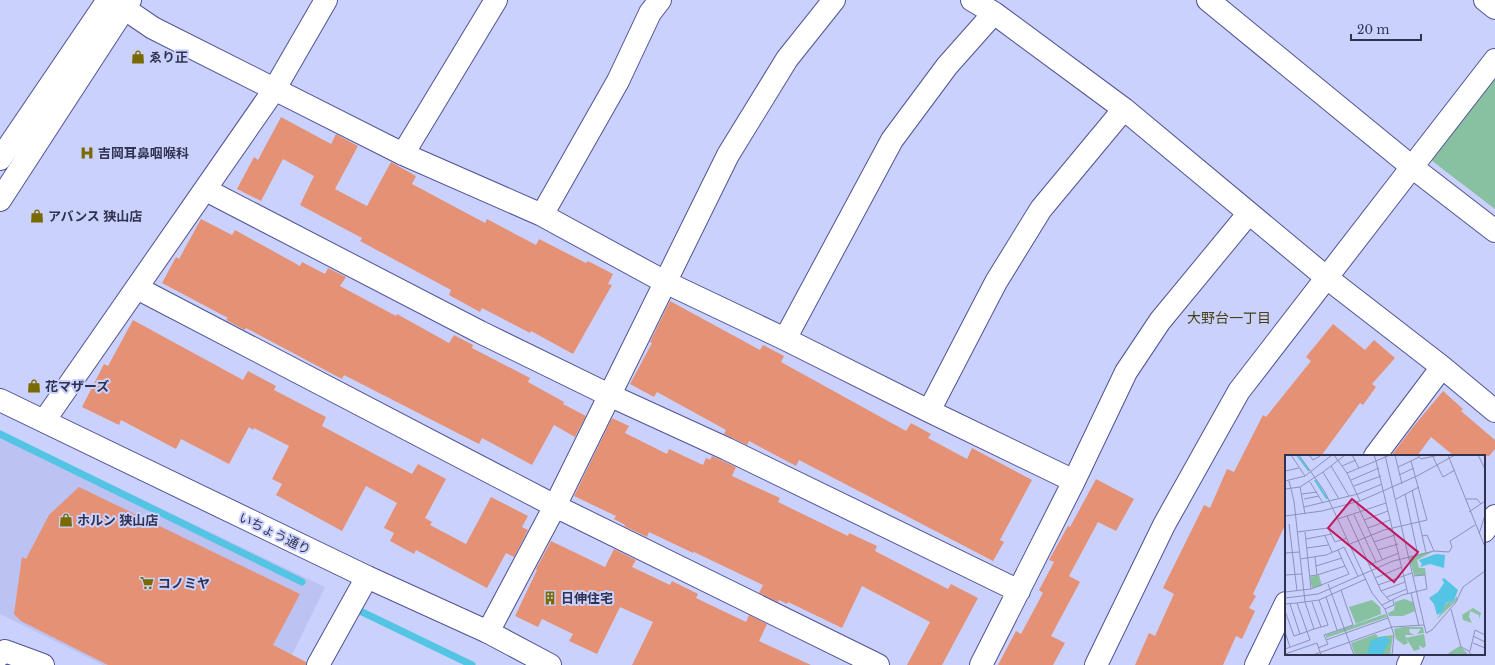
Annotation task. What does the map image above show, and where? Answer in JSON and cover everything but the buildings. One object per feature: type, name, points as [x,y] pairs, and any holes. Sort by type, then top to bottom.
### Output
[{"type":"street","points":[[44,421],[206,190],[274,90],[326,0]]},
{"type":"street","points":[[403,154],[496,0]]},
{"type":"street","points":[[542,215],[618,81],[650,13],[660,0]]},
{"type":"street","points":[[488,632],[555,506],[728,155],[787,59],[834,0]]},
{"type":"street","points":[[972,0],[994,13],[1124,110],[1327,278],[1495,411]]},
{"type":"street","points":[[1208,0],[1412,167],[1495,231]]},
{"type":"street","points":[[1485,0],[1495,8]]},
{"type":"street","points":[[121,3],[153,28],[274,90],[403,154],[542,215],[665,282],[785,339],[1074,481]]},
{"type":"street","points":[[0,159],[121,3]]},
{"type":"street","points":[[0,200],[121,3]]},
{"type":"street","points":[[785,339],[892,140],[947,66],[994,13]]},
{"type":"street","points":[[1096,665],[1164,525],[1239,391],[1495,60]]},
{"type":"street","points":[[929,411],[996,282],[1041,209],[1124,110]]},
{"type":"street","points":[[206,190],[480,332],[727,449],[1019,591]]},
{"type":"street","points":[[981,665],[1074,481],[1126,372],[1160,320],[1249,213]]},
{"type":"street","points":[[137,288],[555,506],[878,665]]},
{"type":"street","points":[[1376,455],[1442,368]]},
{"type":"street","name":"いちょう通り","points":[[0,400],[367,577],[488,632],[550,665]]},
{"type":"street","points":[[1485,530],[1495,516]]},
{"type":"street","points":[[318,665],[367,577]]},
{"type":"street","points":[[1256,665],[1285,605]]},
{"type":"street","points":[[0,655],[5,651],[43,665]]},
{"type":"street","points":[[1408,665],[1413,655]]},
{"type":"shaded area","name":"コノミヤ","points":[[0,431],[325,587],[287,665],[103,665],[0,614]]},
{"type":"green space","points":[[1495,72],[1495,209],[1427,157]]},
{"type":"waterway","points":[[0,434],[302,582]]},
{"type":"waterway","points":[[360,611],[472,665]]},
{"type":"place","name":"ゑり正","points":[[138,57]]},
{"type":"place","name":"吉岡耳鼻咽喉科","points":[[87,153]]},
{"type":"place","name":"アバンス 狭山店","points":[[37,216]]},
{"type":"place","name":"花マザーズ","points":[[34,386]]},
{"type":"place","name":"ホルン 狭山店","points":[[66,520]]},
{"type":"place","name":"コノミヤ","points":[[147,583]]},
{"type":"place","name":"日伸住宅","points":[[550,598]]},
{"type":"district","name":"大野台一丁目","points":[[1229,318]]}]
